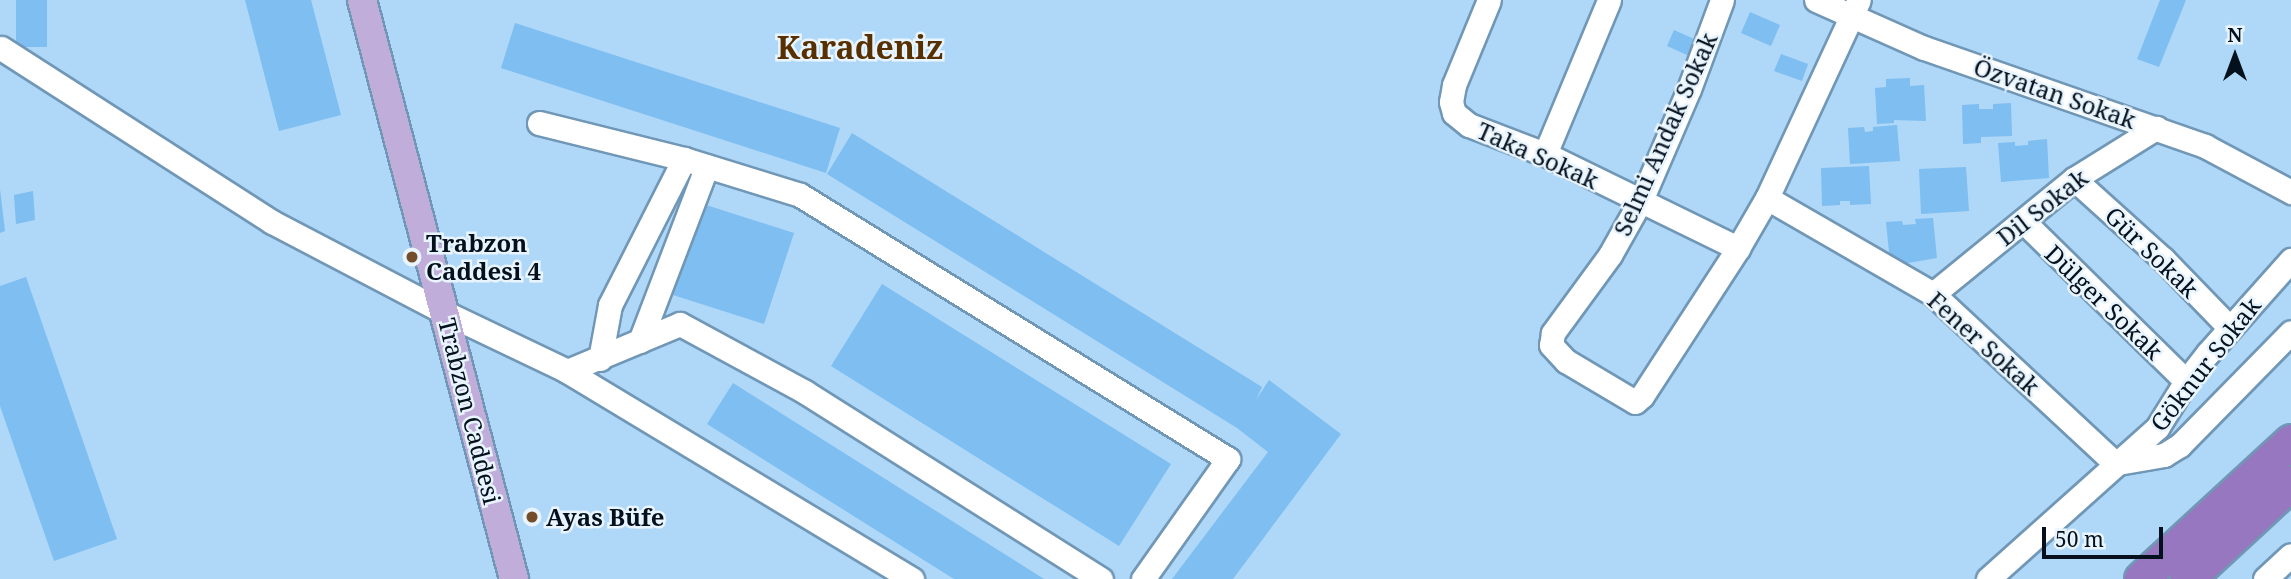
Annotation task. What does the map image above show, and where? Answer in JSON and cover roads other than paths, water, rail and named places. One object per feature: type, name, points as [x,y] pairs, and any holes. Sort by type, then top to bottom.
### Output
[{"type":"highway","points":[[2141,579],[2291,441]]},
{"type":"highway","points":[[2187,579],[2291,483]]},
{"type":"main road","name":"Trabzon Caddesi","points":[[362,0],[514,579]]},
{"type":"street","name":"Taka Sokak","points":[[1489,0],[1454,85],[1451,102],[1454,113],[1469,125],[1545,154],[1639,203],[1738,248]]},
{"type":"street","points":[[1545,154],[1609,0]]},
{"type":"street","name":"Selmi Andak Sokak","points":[[1722,0],[1689,89],[1639,203],[1610,255],[1553,333],[1550,345],[1566,361],[1635,402],[1642,396],[1738,248]]},
{"type":"street","name":"Özvatan Sokak","points":[[1816,0],[1856,8],[1924,48],[2205,146],[2291,192]]},
{"type":"street","points":[[1738,248],[1767,198],[1856,8]]},
{"type":"street","points":[[1,48],[272,222],[444,312],[567,371],[912,579]]},
{"type":"street","points":[[539,123],[684,159],[800,195],[1228,459],[1143,579]]},
{"type":"street","name":"Dil Sokak","points":[[1933,294],[2074,179],[2156,128]]},
{"type":"street","points":[[600,359],[610,305],[684,159]]},
{"type":"street","points":[[640,341],[707,166]]},
{"type":"street","name":"Gür Sokak","points":[[2074,179],[2162,259],[2229,327]]},
{"type":"street","name":"Fener Sokak","points":[[1767,198],[1933,294],[2115,463]]},
{"type":"street","name":"Dülger Sokak","points":[[2022,221],[2186,381]]},
{"type":"street","name":"Göknur Sokak","points":[[1988,579],[2157,428],[2186,381],[2229,327],[2291,260]]},
{"type":"street","points":[[567,371],[680,324],[805,392],[1101,579]]},
{"type":"street","points":[[2115,463],[2164,455],[2180,445],[2291,332]]},
{"type":"street","points":[[2265,579],[2291,555]]},
{"type":"place","name":"Trabzon Caddesi 4","points":[[412,257]]},
{"type":"place","name":"Ayas Büfe","points":[[532,517]]},
{"type":"district","name":"Karadeniz","points":[[860,47]]}]
